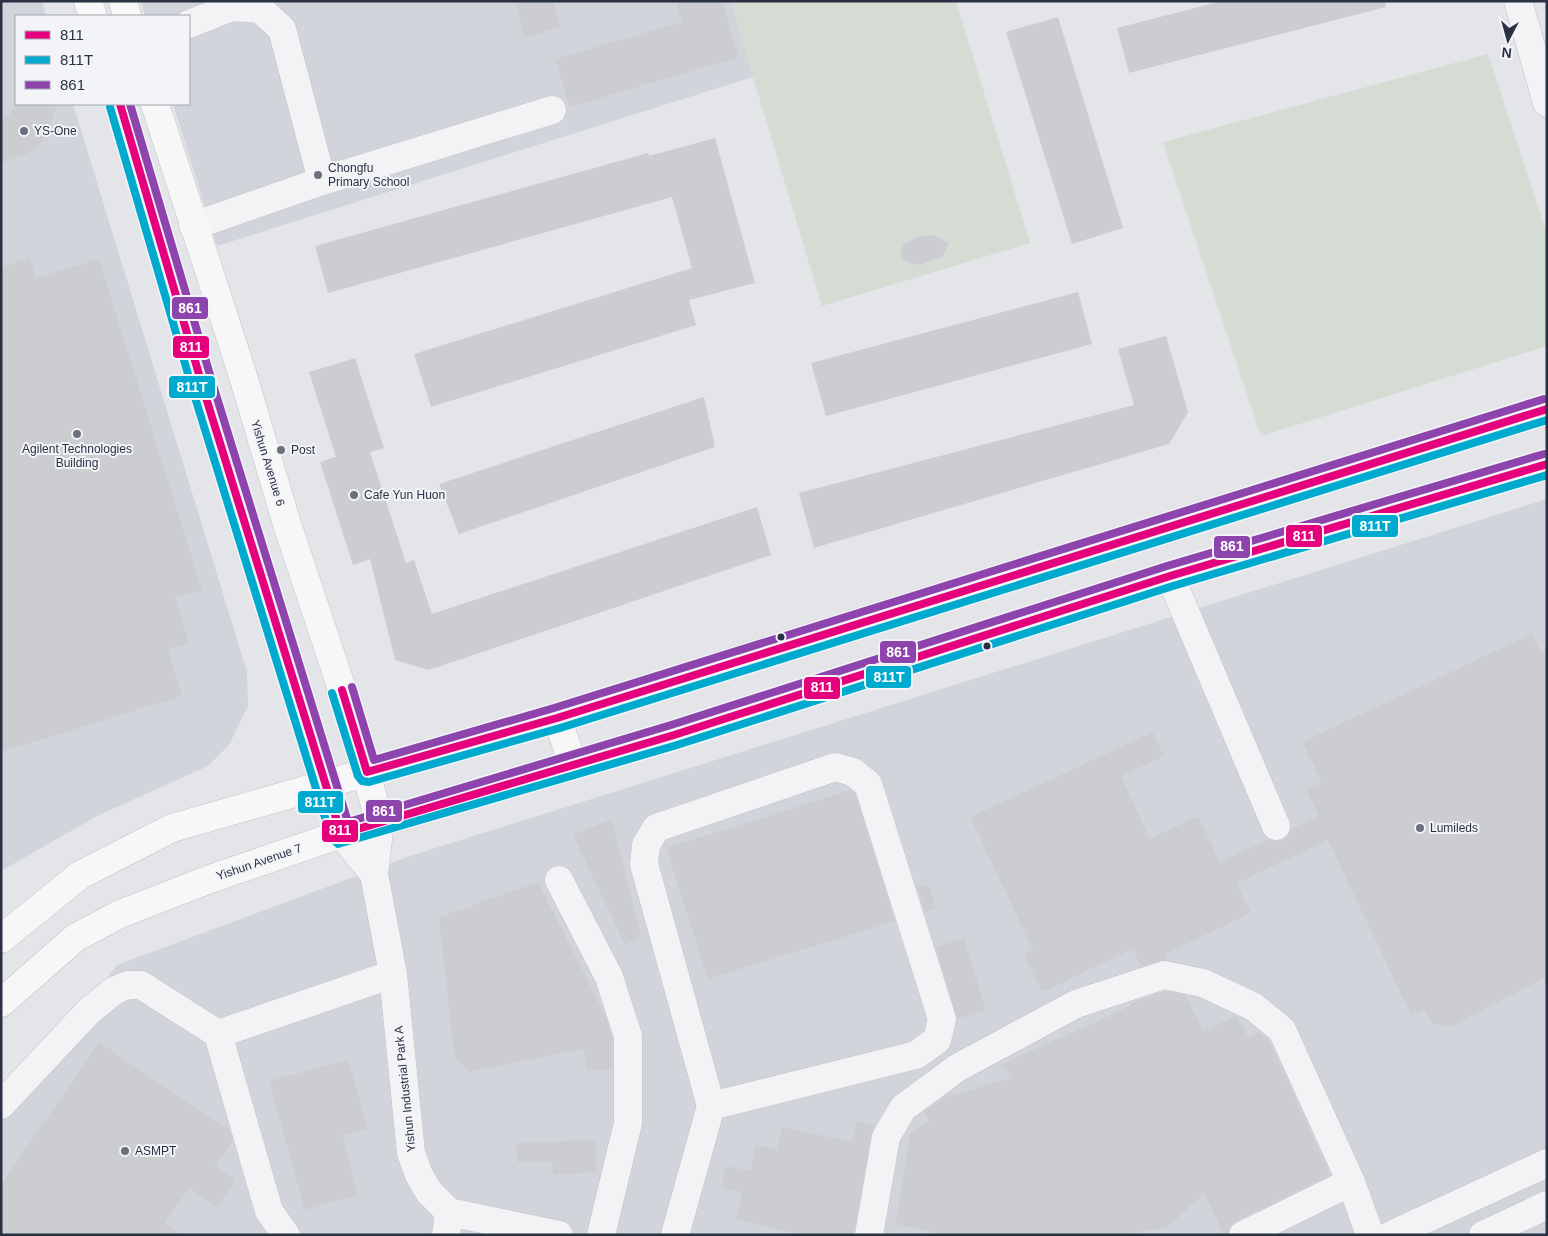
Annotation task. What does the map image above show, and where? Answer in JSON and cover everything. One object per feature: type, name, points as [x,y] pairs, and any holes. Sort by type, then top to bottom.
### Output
[{"type":"main road","points":[[88,1],[93,15]]},
{"type":"main road","points":[[123,1],[127,15]]},
{"type":"main road","points":[[120,105],[203,388],[327,783],[341,834]]},
{"type":"main road","name":"Yishun Avenue 6","points":[[155,105],[367,772],[380,822]]},
{"type":"main road","points":[[1,939],[80,875],[172,828],[557,718],[766,651],[1547,409]]},
{"type":"main road","name":"Yishun Avenue 7","points":[[1,1003],[75,938],[120,914],[210,879],[341,834],[674,735],[1170,576],[1547,464]]},
{"type":"main road","points":[[557,718],[573,764]]},
{"type":"street","points":[[1518,1],[1547,103]]},
{"type":"street","points":[[1535,1],[1547,38]]},
{"type":"street","points":[[190,24],[232,7],[265,5],[282,29],[322,181]]},
{"type":"street","points":[[193,226],[322,181],[552,110]]},
{"type":"street","points":[[1170,576],[1276,826]]},
{"type":"street","points":[[675,1235],[710,1106],[644,864],[646,845],[656,828],[835,767],[853,772],[868,784],[942,1019],[937,1040],[916,1055],[710,1106]]},
{"type":"street","name":"Yishun Industrial Park A","points":[[380,822],[374,874],[393,974],[411,1153],[419,1175],[448,1223],[559,1235]]},
{"type":"street","name":"Yishun Industrial Park A","points":[[341,834],[374,874]]},
{"type":"street","points":[[559,880],[609,977],[628,1036],[628,1123],[601,1235]]},
{"type":"street","points":[[218,1034],[393,974]]},
{"type":"street","points":[[869,1235],[886,1137],[903,1108],[958,1068],[1076,1004],[1164,975],[1203,983],[1254,1007],[1282,1030],[1351,1182],[1370,1235]]},
{"type":"street","points":[[1,1105],[89,1011],[116,990],[128,985],[141,985],[218,1034],[269,1211],[286,1235]]},
{"type":"street","points":[[1391,1235],[1547,1163]]},
{"type":"street","points":[[1243,1235],[1351,1182]]},
{"type":"street","points":[[1483,1235],[1547,1204]]},
{"type":"shaded area","points":[[1,1],[42,1],[46,15],[15,15],[15,105],[73,105],[247,672],[248,706],[229,745],[208,766],[97,816],[1,871]]},
{"type":"shaded area","name":"Chongfu Primary School","points":[[141,1],[733,1],[759,75],[217,246],[173,105],[190,105],[190,15],[145,15]]},
{"type":"shaded area","points":[[730,1],[956,1],[1030,243],[822,306]]},
{"type":"shaded area","points":[[1488,54],[1547,234],[1547,346],[1261,436],[1163,142]]},
{"type":"shaded area","points":[[1547,499],[1547,1235],[1,1235],[1,1114],[117,965],[410,856]]},
{"type":"building","points":[[515,1],[553,1],[560,27],[525,38]]},
{"type":"building","points":[[676,1],[722,1],[739,57],[570,107],[555,59],[682,22]]},
{"type":"building","points":[[1222,1],[1385,1],[1386,7],[1129,73],[1117,28]]},
{"type":"building","points":[[1058,17],[1123,228],[1072,244],[1006,32]]},
{"type":"building","name":"YS-One","points":[[16,105],[58,105],[44,139],[31,152],[1,163],[1,119],[8,116]]},
{"type":"building","points":[[715,138],[755,283],[689,300],[696,325],[431,407],[414,354],[692,268],[672,197],[328,293],[315,246],[648,153],[649,156]]},
{"type":"building","points":[[933,235],[949,243],[942,257],[919,265],[906,262],[901,257],[904,244],[920,236]]},
{"type":"building","name":"Agilent Technologies Building","points":[[30,258],[36,278],[99,259],[202,590],[175,598],[189,643],[168,650],[182,696],[1,752],[1,267]]},
{"type":"building","points":[[1078,292],[1092,344],[826,416],[811,363]]},
{"type":"building","points":[[1166,336],[1188,412],[1169,444],[814,548],[799,493],[1134,405],[1118,349]]},
{"type":"building","points":[[355,358],[384,448],[370,452],[406,563],[414,560],[432,614],[757,507],[771,555],[429,670],[395,660],[370,559],[353,565],[320,462],[336,457],[309,372]]},
{"type":"building","points":[[704,397],[715,447],[459,534],[439,484]]},
{"type":"building","name":"Lumileds","points":[[1532,634],[1541,652],[1547,649],[1547,977],[1451,1026],[1432,1024],[1425,1009],[1411,1015],[1328,840],[1237,883],[1251,913],[1165,954],[1168,960],[1141,966],[1133,949],[1042,992],[1024,954],[1033,950],[970,817],[1153,732],[1164,756],[1121,776],[1150,839],[1198,816],[1220,862],[1269,839],[1275,842],[1283,840],[1288,836],[1291,829],[1319,816],[1306,789],[1322,782],[1302,742]]},
{"type":"building","points":[[851,790],[855,793],[895,921],[708,979],[666,848]]},
{"type":"building","points":[[612,819],[641,936],[625,945],[573,835]]},
{"type":"building","points":[[538,882],[605,1015],[612,1038],[612,1069],[587,1071],[584,1049],[469,1072],[454,1055],[439,917]]},
{"type":"building","points":[[928,884],[936,908],[925,912],[917,888]]},
{"type":"building","points":[[964,938],[986,1011],[957,1019],[936,947]]},
{"type":"building","points":[[1165,991],[1185,995],[1203,1031],[1236,1016],[1248,1037],[1259,1032],[1269,1040],[1330,1175],[1236,1221],[1230,1227],[1228,1235],[1224,1235],[1204,1193],[1168,1227],[1125,1235],[945,1235],[896,1224],[910,1133],[929,1121],[924,1112],[944,1097],[1013,1078],[1002,1064],[1116,1013],[1139,1000]]},
{"type":"building","name":"ASMPT","points":[[99,1042],[229,1130],[233,1141],[215,1166],[236,1180],[217,1207],[189,1188],[165,1223],[181,1235],[1,1235],[1,1185]]},
{"type":"building","points":[[348,1060],[368,1128],[343,1135],[358,1195],[305,1210],[269,1081]]},
{"type":"building","points":[[857,1121],[875,1125],[871,1134],[854,1235],[805,1235],[736,1220],[742,1192],[721,1188],[726,1166],[750,1171],[755,1145],[777,1149],[782,1127],[852,1142]]},
{"type":"building","points":[[595,1140],[597,1172],[553,1175],[552,1161],[517,1162],[516,1143]]},
{"type":"transit line","name":"811","points":[[120,105],[203,388],[341,834],[674,735],[1170,576],[1547,464]]},
{"type":"transit line","name":"861","points":[[130,105],[213,385],[348,822],[671,725],[1167,566],[1544,454]]},
{"type":"transit line","name":"811T","points":[[110,107],[193,391],[331,837],[338,844],[677,745],[1173,586],[1547,475]]},
{"type":"transit line","name":"861","points":[[352,687],[374,760],[554,708],[1544,399]]},
{"type":"transit line","name":"811","points":[[342,690],[367,772],[557,718],[1547,409]]},
{"type":"transit line","name":"811T","points":[[332,693],[358,776],[362,781],[369,782],[560,728],[1547,420]]},
{"type":"place","name":"YS-One","points":[[24,131]]},
{"type":"place","name":"Chongfu Primary School","points":[[318,175]]},
{"type":"place","name":"Agilent Technologies Building","points":[[77,434]]},
{"type":"place","name":"Post","points":[[281,450]]},
{"type":"place","name":"Cafe Yun Huon","points":[[354,495]]},
{"type":"place","name":"Lumileds","points":[[1420,828]]},
{"type":"place","name":"ASMPT","points":[[125,1151]]}]
